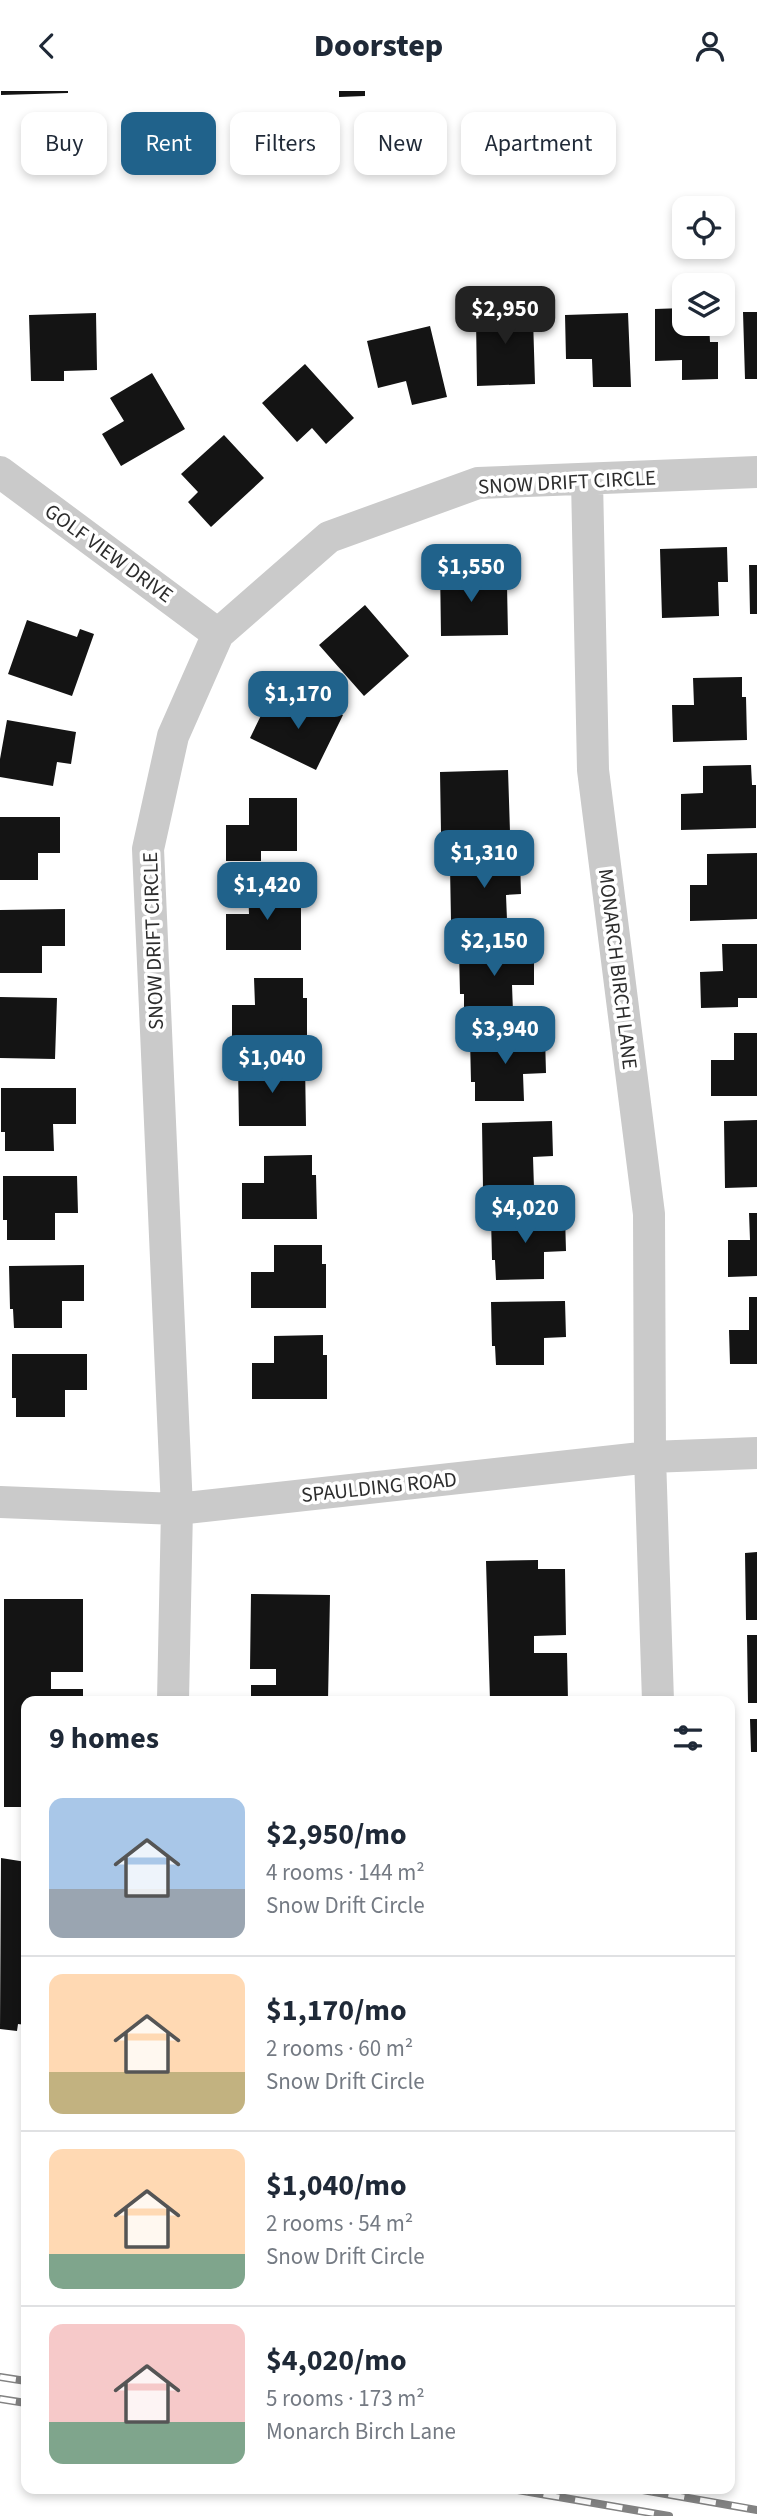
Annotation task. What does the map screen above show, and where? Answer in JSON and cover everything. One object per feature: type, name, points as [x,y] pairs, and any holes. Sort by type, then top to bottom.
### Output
[{"type":"street","name":"GOLF VIEW DRIVE","points":[[0,472],[218,634]]},
{"type":"street","name":"SNOW DRIFT CIRCLE","points":[[173,1696],[177,1509],[148,849],[173,736],[218,634],[329,537],[478,483],[757,473]]},
{"type":"street","name":"MONARCH BIRCH LANE","points":[[587,481],[593,771],[649,1214],[650,1457],[658,1696]]},
{"type":"street","name":"SPAULDING ROAD","points":[[0,1502],[177,1509],[650,1457],[757,1453]]},
{"type":"building","points":[[1,91],[68,91],[68,93],[1,95]]},
{"type":"building","points":[[339,91],[365,91],[365,96],[339,97]]},
{"type":"building","points":[[490,295],[513,295],[514,319],[533,318],[535,384],[477,386],[476,319],[490,319]]},
{"type":"building","points":[[672,308],[672,336],[710,336],[710,342],[718,342],[718,379],[682,380],[682,360],[655,361],[655,309]]},
{"type":"building","points":[[743,312],[757,312],[757,379],[745,379]]},
{"type":"building","points":[[96,313],[97,370],[64,371],[64,381],[31,381],[29,315]]},
{"type":"building","points":[[628,313],[631,387],[593,387],[592,359],[566,359],[565,315]]},
{"type":"building","points":[[430,326],[447,397],[412,405],[406,381],[378,388],[367,341]]},
{"type":"building","points":[[305,364],[354,418],[326,444],[312,428],[297,442],[262,403]]},
{"type":"building","points":[[152,373],[185,429],[121,466],[102,434],[124,421],[110,398]]},
{"type":"building","points":[[224,435],[264,478],[211,527],[188,502],[198,492],[181,474]]},
{"type":"building","points":[[727,547],[728,582],[718,582],[719,616],[662,618],[660,549]]},
{"type":"building","points":[[477,565],[478,585],[507,585],[508,635],[441,636],[440,566]]},
{"type":"building","points":[[749,565],[757,565],[757,614],[750,614]]},
{"type":"building","points":[[365,605],[409,656],[364,696],[319,645]]},
{"type":"building","points":[[27,620],[77,637],[80,629],[94,634],[72,696],[8,674]]},
{"type":"building","points":[[742,677],[742,697],[746,697],[747,740],[673,742],[672,705],[694,705],[693,678]]},
{"type":"building","points":[[302,694],[343,715],[316,770],[250,738],[267,703],[292,715]]},
{"type":"building","points":[[7,720],[76,732],[71,764],[57,762],[53,786],[0,777],[0,759]]},
{"type":"building","points":[[751,765],[752,785],[756,785],[756,828],[681,830],[681,794],[703,793],[703,766]]},
{"type":"building","points":[[508,770],[510,832],[441,833],[440,772]]},
{"type":"building","points":[[249,798],[297,798],[297,851],[261,851],[261,861],[226,861],[226,825],[249,825]]},
{"type":"building","points":[[0,817],[60,817],[60,853],[38,853],[38,880],[0,880]]},
{"type":"building","points":[[757,853],[757,919],[690,921],[690,885],[707,885],[707,854]]},
{"type":"building","points":[[520,858],[521,894],[506,895],[507,920],[451,921],[450,867],[482,867],[482,859]]},
{"type":"building","points":[[248,887],[297,887],[297,906],[301,906],[301,950],[226,950],[226,914],[249,914]]},
{"type":"building","points":[[65,909],[65,946],[42,946],[42,973],[0,973],[0,910]]},
{"type":"building","points":[[722,944],[757,944],[757,998],[738,998],[738,1007],[701,1008],[700,972],[723,971]]},
{"type":"building","points":[[534,949],[534,985],[512,985],[513,1012],[464,1014],[464,994],[460,994],[459,950]]},
{"type":"building","points":[[254,978],[303,978],[303,998],[307,998],[307,1041],[232,1042],[232,1005],[255,1005]]},
{"type":"building","points":[[0,997],[57,998],[55,1059],[0,1058]]},
{"type":"building","points":[[734,1033],[757,1033],[757,1096],[711,1096],[711,1060],[734,1060]]},
{"type":"building","points":[[545,1037],[546,1073],[523,1074],[524,1101],[475,1101],[475,1082],[471,1082],[470,1039]]},
{"type":"building","points":[[305,1063],[306,1126],[239,1126],[238,1065]]},
{"type":"building","points":[[1,1088],[76,1088],[76,1124],[53,1124],[54,1151],[5,1151],[5,1132],[1,1132]]},
{"type":"building","points":[[757,1120],[757,1187],[725,1188],[724,1121]]},
{"type":"building","points":[[552,1121],[553,1156],[533,1157],[534,1188],[483,1189],[482,1123]]},
{"type":"building","points":[[312,1155],[312,1175],[316,1175],[317,1219],[242,1219],[242,1183],[264,1183],[264,1156]]},
{"type":"building","points":[[3,1176],[77,1176],[78,1213],[55,1213],[55,1240],[7,1240],[7,1220],[3,1220]]},
{"type":"building","points":[[749,1213],[757,1213],[757,1276],[728,1277],[728,1240],[750,1240]]},
{"type":"building","points":[[565,1216],[566,1251],[544,1252],[544,1279],[496,1280],[495,1260],[492,1260],[491,1217]]},
{"type":"building","points":[[274,1245],[322,1245],[322,1264],[326,1264],[326,1308],[251,1308],[251,1272],[274,1272]]},
{"type":"building","points":[[84,1265],[84,1301],[62,1301],[62,1328],[14,1328],[13,1309],[10,1309],[9,1266]]},
{"type":"building","points":[[749,1297],[757,1297],[757,1364],[730,1364],[729,1330],[749,1330]]},
{"type":"building","points":[[565,1301],[566,1337],[544,1338],[544,1365],[496,1365],[495,1346],[492,1346],[491,1302]]},
{"type":"building","points":[[323,1335],[323,1355],[327,1355],[327,1399],[252,1399],[252,1363],[274,1363],[274,1336]]},
{"type":"building","points":[[12,1354],[87,1354],[87,1390],[65,1390],[65,1417],[16,1417],[16,1398],[12,1398]]},
{"type":"building","points":[[757,1552],[757,1620],[746,1620],[745,1553]]},
{"type":"building","points":[[538,1560],[538,1569],[565,1569],[566,1635],[534,1636],[534,1653],[567,1653],[568,1696],[490,1696],[486,1561]]},
{"type":"building","points":[[251,1594],[330,1595],[328,1696],[251,1696],[251,1685],[276,1685],[276,1669],[250,1669]]},
{"type":"building","points":[[4,1599],[83,1599],[83,1672],[51,1672],[51,1689],[83,1689],[83,1696],[21,1696],[21,1807],[4,1807]]},
{"type":"building","points":[[747,1635],[757,1635],[757,1703],[748,1703]]},
{"type":"building","points":[[750,1719],[757,1719],[757,1752],[751,1752]]},
{"type":"building","points":[[1,1858],[21,1861],[21,2024],[18,2024],[17,2031],[0,2029]]},
{"type":"railway","points":[[0,2377],[21,2380]]},
{"type":"railway","points":[[0,2399],[21,2402]]},
{"type":"railway","points":[[541,2494],[669,2516]]},
{"type":"railway","points":[[666,2494],[757,2510]]}]
